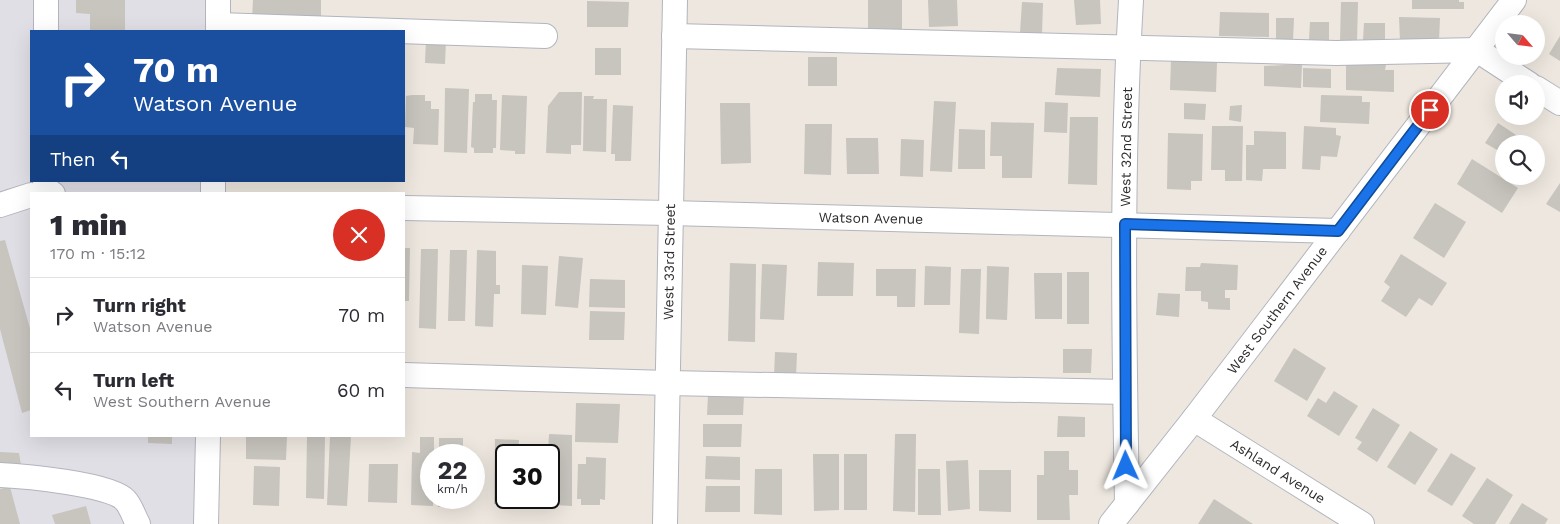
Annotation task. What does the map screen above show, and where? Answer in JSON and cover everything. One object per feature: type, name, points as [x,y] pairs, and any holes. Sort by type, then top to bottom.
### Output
[{"type":"street","points":[[46,0],[46,30]]},
{"type":"street","points":[[218,0],[218,28],[300,30]]},
{"type":"street","name":"West 33rd Street","points":[[665,524],[675,0]]},
{"type":"street","name":"West 32nd Street","points":[[1127,504],[1125,224],[1128,49],[1131,0]]},
{"type":"street","name":"West Southern Avenue","points":[[1111,524],[1514,0]]},
{"type":"street","points":[[405,33],[545,36]]},
{"type":"street","points":[[674,36],[1336,53],[1477,50],[1515,75]]},
{"type":"street","points":[[1545,94],[1560,103]]},
{"type":"street","points":[[0,204],[30,195]]},
{"type":"street","name":"Watson Avenue","points":[[405,208],[670,212],[1338,231]]},
{"type":"street","points":[[405,375],[668,383],[1125,392]]},
{"type":"street","name":"Ashland Avenue","points":[[1194,418],[1362,524]]},
{"type":"street","points":[[206,524],[208,437]]},
{"type":"street","points":[[0,474],[100,488],[125,499],[138,524]]},
{"type":"shaded area","points":[[0,0],[218,0],[218,30],[30,30],[30,182],[213,182],[213,192],[30,192],[30,437],[208,437],[206,524],[0,524]]},
{"type":"building","points":[[76,0],[125,0],[125,30],[90,30],[90,14],[76,13]]},
{"type":"building","points":[[253,0],[321,0],[321,21],[252,19]]},
{"type":"building","points":[[868,0],[902,0],[902,29],[868,29]]},
{"type":"building","points":[[928,0],[957,0],[958,26],[929,27]]},
{"type":"building","points":[[1074,0],[1100,0],[1101,24],[1076,25]]},
{"type":"building","points":[[1412,0],[1459,0],[1459,2],[1464,2],[1464,9],[1412,9]]},
{"type":"building","points":[[587,1],[629,2],[628,27],[587,27]]},
{"type":"building","points":[[1022,2],[1043,3],[1042,34],[1020,33]]},
{"type":"building","points":[[1341,2],[1358,2],[1357,42],[1340,42]]},
{"type":"building","points":[[1220,12],[1269,13],[1269,37],[1219,36]]},
{"type":"building","points":[[1399,17],[1440,18],[1439,41],[1400,41]]},
{"type":"building","points":[[1276,18],[1294,18],[1293,41],[1276,40]]},
{"type":"building","points":[[1310,22],[1329,22],[1329,41],[1309,40]]},
{"type":"building","points":[[1364,23],[1385,23],[1385,40],[1363,40]]},
{"type":"building","points":[[1560,36],[1560,61],[1549,54]]},
{"type":"building","points":[[426,39],[446,40],[445,64],[425,63]]},
{"type":"building","points":[[595,48],[621,48],[621,75],[595,75]]},
{"type":"building","points":[[808,57],[837,57],[837,86],[808,86]]},
{"type":"building","points":[[1171,60],[1217,62],[1216,92],[1170,90]]},
{"type":"building","points":[[1346,63],[1386,65],[1385,70],[1394,70],[1394,92],[1346,90]]},
{"type":"building","points":[[1302,65],[1301,88],[1264,86],[1264,66]]},
{"type":"building","points":[[1057,68],[1101,69],[1100,97],[1055,95]]},
{"type":"building","points":[[1303,68],[1331,69],[1331,88],[1303,87]]},
{"type":"building","points":[[445,88],[469,89],[467,153],[444,152]]},
{"type":"building","points":[[559,92],[582,92],[581,145],[571,145],[571,154],[546,153],[548,106]]},
{"type":"building","points":[[475,94],[492,94],[492,100],[497,100],[496,148],[493,148],[493,153],[474,153],[474,148],[471,147]]},
{"type":"building","points":[[425,95],[425,101],[431,101],[431,109],[439,109],[438,145],[413,144],[414,128],[405,127],[406,96]]},
{"type":"building","points":[[502,95],[527,96],[525,154],[515,154],[515,151],[500,150]]},
{"type":"building","points":[[1321,95],[1362,96],[1362,102],[1370,102],[1369,124],[1320,122]]},
{"type":"building","points":[[584,96],[594,96],[593,99],[607,99],[606,152],[583,151]]},
{"type":"building","points":[[934,101],[956,102],[952,172],[930,171]]},
{"type":"building","points":[[1045,102],[1068,103],[1067,133],[1044,132]]},
{"type":"building","points":[[720,103],[750,103],[751,163],[721,164]]},
{"type":"building","points":[[1184,103],[1206,104],[1205,120],[1184,119]]},
{"type":"building","points":[[613,105],[633,106],[631,161],[615,161],[615,154],[611,154]]},
{"type":"building","points":[[1242,105],[1241,122],[1229,120],[1230,106]]},
{"type":"building","points":[[1070,117],[1098,117],[1097,185],[1068,184]]},
{"type":"building","points":[[991,122],[1034,123],[1032,178],[1002,178],[1002,156],[990,156]]},
{"type":"building","points":[[805,124],[832,124],[831,175],[804,174]]},
{"type":"building","points":[[1497,125],[1501,125],[1516,135],[1495,135],[1495,149],[1485,143]]},
{"type":"building","points":[[1212,126],[1243,126],[1242,181],[1225,181],[1225,170],[1211,170]]},
{"type":"building","points":[[1304,126],[1336,128],[1336,135],[1341,136],[1337,157],[1321,156],[1320,170],[1302,169]]},
{"type":"building","points":[[959,129],[985,130],[985,169],[958,169]]},
{"type":"building","points":[[1254,131],[1286,132],[1286,169],[1263,169],[1262,181],[1246,180],[1246,145],[1254,145]]},
{"type":"building","points":[[1168,133],[1203,134],[1202,181],[1191,181],[1191,190],[1167,189]]},
{"type":"building","points":[[846,138],[878,138],[879,174],[847,174]]},
{"type":"building","points":[[901,139],[924,140],[923,177],[900,176]]},
{"type":"building","points":[[1472,159],[1495,174],[1495,185],[1513,185],[1518,188],[1502,213],[1457,184]]},
{"type":"building","points":[[1560,183],[1560,212],[1546,204]]},
{"type":"building","points":[[1435,203],[1466,222],[1444,258],[1413,238]]},
{"type":"building","points":[[5,240],[30,328],[30,410],[22,413],[0,329],[0,241]]},
{"type":"building","points":[[405,248],[410,248],[409,301],[405,301]]},
{"type":"building","points":[[421,249],[438,249],[436,329],[419,328]]},
{"type":"building","points":[[450,250],[467,250],[465,321],[448,321]]},
{"type":"building","points":[[477,250],[496,251],[496,285],[500,285],[500,294],[494,294],[493,327],[475,326]]},
{"type":"building","points":[[1401,254],[1447,283],[1432,306],[1419,298],[1406,317],[1381,301],[1390,287],[1384,282]]},
{"type":"building","points":[[559,256],[583,258],[578,308],[555,306]]},
{"type":"building","points":[[818,262],[854,263],[853,296],[817,296]]},
{"type":"building","points":[[730,263],[756,264],[755,342],[728,341]]},
{"type":"building","points":[[1201,263],[1238,265],[1237,290],[1225,290],[1225,298],[1230,298],[1230,310],[1208,309],[1208,302],[1201,301],[1201,291],[1185,291],[1186,267],[1200,267]]},
{"type":"building","points":[[762,264],[787,265],[784,320],[760,319]]},
{"type":"building","points":[[522,265],[548,266],[546,315],[521,314]]},
{"type":"building","points":[[925,266],[951,267],[950,305],[924,305]]},
{"type":"building","points":[[987,266],[1009,267],[1007,320],[986,319]]},
{"type":"building","points":[[876,269],[916,269],[915,307],[897,307],[897,296],[876,296]]},
{"type":"building","points":[[961,269],[981,269],[979,334],[959,333]]},
{"type":"building","points":[[1067,272],[1089,272],[1089,324],[1067,324]]},
{"type":"building","points":[[1034,273],[1062,273],[1062,319],[1035,319]]},
{"type":"building","points":[[590,279],[625,280],[625,308],[589,307]]},
{"type":"building","points":[[1158,293],[1180,294],[1179,317],[1156,315]]},
{"type":"building","points":[[590,311],[625,312],[624,340],[589,340]]},
{"type":"building","points":[[1294,348],[1326,368],[1307,401],[1274,381]]},
{"type":"building","points":[[1063,349],[1092,349],[1091,373],[1063,373]]},
{"type":"building","points":[[775,352],[797,353],[796,377],[774,376]]},
{"type":"building","points":[[1334,391],[1358,406],[1339,436],[1307,416],[1318,398],[1326,403]]},
{"type":"building","points":[[708,395],[744,395],[743,415],[707,415]]},
{"type":"building","points":[[576,403],[620,404],[618,443],[575,442]]},
{"type":"building","points":[[1373,408],[1400,425],[1377,462],[1357,449],[1362,442],[1355,438]]},
{"type":"building","points":[[1058,416],[1085,417],[1085,437],[1057,437]]},
{"type":"building","points":[[703,424],[742,424],[741,447],[703,447]]},
{"type":"building","points":[[1410,431],[1438,449],[1415,485],[1387,467]]},
{"type":"building","points":[[549,434],[572,435],[572,506],[560,505],[560,444],[548,444]]},
{"type":"building","points":[[895,434],[916,434],[915,512],[893,511]]},
{"type":"building","points":[[148,437],[172,437],[172,444],[148,443]]},
{"type":"building","points":[[246,437],[287,437],[286,460],[246,459]]},
{"type":"building","points":[[307,437],[325,437],[324,499],[306,498]]},
{"type":"building","points":[[330,437],[351,437],[347,506],[327,505]]},
{"type":"building","points":[[420,437],[434,437],[434,444],[420,444]]},
{"type":"building","points":[[439,438],[463,438],[463,444],[439,444]]},
{"type":"building","points":[[495,439],[519,440],[519,444],[495,444],[494,504]]},
{"type":"building","points":[[1044,451],[1069,451],[1069,470],[1078,470],[1078,495],[1069,495],[1070,520],[1037,520],[1037,475],[1044,475]]},
{"type":"building","points":[[0,452],[19,453],[21,465],[0,465]]},
{"type":"building","points":[[412,452],[420,453],[420,505],[411,505]]},
{"type":"building","points":[[1451,453],[1476,468],[1452,506],[1427,491]]},
{"type":"building","points":[[813,454],[839,454],[839,510],[814,511]]},
{"type":"building","points":[[844,454],[867,454],[867,510],[844,510]]},
{"type":"building","points":[[706,456],[740,457],[740,480],[705,479]]},
{"type":"building","points":[[586,457],[606,458],[605,500],[600,499],[600,505],[581,505],[581,499],[577,499],[578,464],[586,464]]},
{"type":"building","points":[[968,460],[970,509],[948,511],[946,461]]},
{"type":"building","points":[[369,464],[398,464],[397,503],[368,502]]},
{"type":"building","points":[[254,466],[280,467],[279,506],[253,505]]},
{"type":"building","points":[[755,469],[782,469],[782,515],[754,514]]},
{"type":"building","points":[[918,469],[940,469],[941,515],[918,515]]},
{"type":"building","points":[[979,470],[1011,470],[1011,512],[979,511]]},
{"type":"building","points":[[1487,478],[1513,495],[1495,524],[1474,524],[1462,516]]},
{"type":"building","points":[[706,486],[740,486],[740,512],[705,512]]},
{"type":"building","points":[[10,487],[20,524],[0,524],[0,489]]},
{"type":"building","points":[[1214,499],[1253,524],[1198,524]]},
{"type":"building","points":[[1522,503],[1548,519],[1545,524],[1509,524]]},
{"type":"building","points":[[86,506],[91,524],[55,524],[52,515]]},
{"type":"route","points":[[1126,466],[1125,224],[1338,231],[1430,110]]}]
